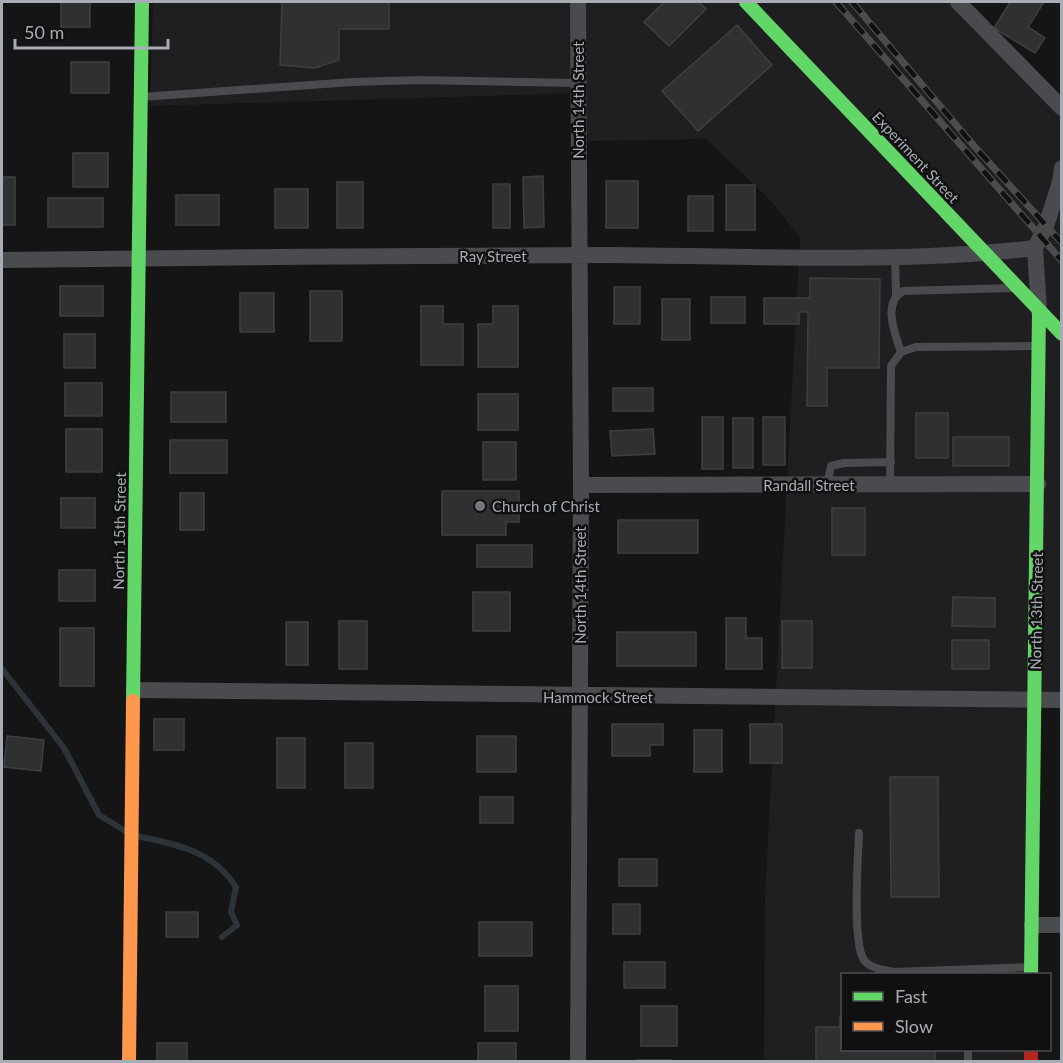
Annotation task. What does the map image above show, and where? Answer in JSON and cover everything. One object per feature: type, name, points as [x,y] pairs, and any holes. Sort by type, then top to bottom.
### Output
[{"type":"street","name":"North 15th Street","points":[[129,1062],[141,2]]},
{"type":"street","name":"North 14th Street","points":[[578,2],[581,485],[578,1062]]},
{"type":"street","name":"Experiment Street","points":[[746,2],[1062,334]]},
{"type":"street","points":[[958,2],[1062,108]]},
{"type":"street","name":"North 13th Street","points":[[1031,971],[1039,346],[1035,248],[1059,195],[1062,168]]},
{"type":"street","points":[[985,254],[1035,248]]},
{"type":"street","name":"Ray Street","points":[[2,260],[985,254]]},
{"type":"street","name":"Randall Street","points":[[581,485],[1038,484]]},
{"type":"street","name":"Hammock Street","points":[[134,690],[579,697],[1062,700]]},
{"type":"street","points":[[1032,925],[1062,925]]},
{"type":"lane","points":[[140,97],[397,81],[578,83]]},
{"type":"lane","points":[[895,256],[896,295],[892,304],[892,323],[901,352]]},
{"type":"lane","points":[[896,295],[903,291],[1017,288]]},
{"type":"lane","points":[[890,484],[891,366],[901,352],[916,347],[1039,346]]},
{"type":"lane","points":[[827,484],[831,466],[844,463],[891,462]]},
{"type":"lane","points":[[859,833],[856,913],[863,959],[873,967],[894,972],[1031,971]]},
{"type":"shaded area","points":[[153,2],[951,2],[1061,115],[1062,708],[1036,708],[1030,973],[841,973],[841,1051],[1028,1051],[1028,1061],[764,1061],[765,896],[800,237],[769,199],[706,139],[586,141],[585,93],[150,106]]},
{"type":"building","points":[[61,2],[90,2],[90,27],[61,27]]},
{"type":"building","points":[[282,2],[389,2],[389,29],[339,29],[339,60],[315,68],[280,65]]},
{"type":"building","points":[[664,2],[699,2],[706,9],[669,46],[644,22]]},
{"type":"building","points":[[1010,2],[1044,2],[1028,27],[1045,38],[1035,53],[994,28]]},
{"type":"building","points":[[737,25],[772,65],[698,131],[662,91]]},
{"type":"building","points":[[71,62],[109,62],[109,93],[71,93]]},
{"type":"building","points":[[73,153],[108,153],[108,187],[73,187]]},
{"type":"building","points":[[543,176],[544,227],[524,228],[523,177]]},
{"type":"building","points":[[2,177],[15,177],[15,225],[2,225]]},
{"type":"building","points":[[606,181],[638,181],[638,228],[606,228]]},
{"type":"building","points":[[337,182],[363,182],[363,228],[337,228]]},
{"type":"building","points":[[493,184],[510,184],[510,228],[493,228]]},
{"type":"building","points":[[726,185],[755,185],[755,230],[726,230]]},
{"type":"building","points":[[275,189],[308,189],[308,228],[275,228]]},
{"type":"building","points":[[176,195],[219,195],[219,225],[176,225]]},
{"type":"building","points":[[688,196],[713,196],[713,231],[688,231]]},
{"type":"building","points":[[48,198],[103,198],[103,227],[48,227]]},
{"type":"building","points":[[810,278],[880,279],[879,368],[827,368],[827,406],[807,406],[808,312],[799,312],[799,324],[764,324],[764,298],[810,298]]},
{"type":"building","points":[[60,286],[103,286],[103,316],[60,316]]},
{"type":"building","points":[[614,287],[640,287],[640,324],[614,324]]},
{"type":"building","points":[[310,291],[342,291],[342,341],[310,341]]},
{"type":"building","points":[[240,293],[274,293],[274,332],[240,332]]},
{"type":"building","points":[[711,297],[745,297],[745,323],[711,323]]},
{"type":"building","points":[[662,299],[690,299],[690,340],[662,340]]},
{"type":"building","points":[[421,306],[443,306],[443,324],[463,324],[463,365],[421,365]]},
{"type":"building","points":[[493,306],[518,306],[518,367],[478,367],[478,324],[493,324]]},
{"type":"building","points":[[64,334],[95,334],[95,368],[64,368]]},
{"type":"building","points":[[65,383],[102,383],[102,416],[65,416]]},
{"type":"building","points":[[613,388],[653,388],[653,411],[613,411]]},
{"type":"building","points":[[171,392],[226,392],[226,422],[171,422]]},
{"type":"building","points":[[478,394],[518,394],[518,430],[478,430]]},
{"type":"building","points":[[916,413],[948,413],[948,458],[916,458]]},
{"type":"building","points":[[702,417],[723,417],[723,469],[702,469]]},
{"type":"building","points":[[763,417],[785,417],[785,465],[763,465]]},
{"type":"building","points":[[733,418],[753,418],[753,468],[733,468]]},
{"type":"building","points":[[66,429],[102,429],[102,472],[66,472]]},
{"type":"building","points":[[653,429],[655,454],[612,456],[610,431]]},
{"type":"building","points":[[953,437],[1009,437],[1009,466],[953,466]]},
{"type":"building","points":[[170,440],[227,440],[227,473],[170,473]]},
{"type":"building","points":[[483,442],[516,442],[516,480],[483,480]]},
{"type":"building","name":"Church of Christ","points":[[442,491],[519,491],[519,522],[506,522],[506,535],[442,535]]},
{"type":"building","points":[[180,493],[204,493],[204,530],[180,530]]},
{"type":"building","points":[[61,498],[95,498],[95,528],[61,528]]},
{"type":"building","points":[[832,508],[865,508],[865,555],[832,555]]},
{"type":"building","points":[[618,520],[698,520],[698,553],[618,553]]},
{"type":"building","points":[[477,545],[532,545],[532,567],[477,567]]},
{"type":"building","points":[[59,570],[95,570],[95,601],[59,601]]},
{"type":"building","points":[[473,592],[510,592],[510,631],[473,631]]},
{"type":"building","points":[[953,597],[995,598],[995,627],[952,626]]},
{"type":"building","points":[[726,618],[746,618],[746,638],[762,638],[762,669],[726,669]]},
{"type":"building","points":[[339,621],[367,621],[367,669],[339,669]]},
{"type":"building","points":[[782,621],[812,621],[812,668],[782,668]]},
{"type":"building","points":[[286,622],[308,622],[308,665],[286,665]]},
{"type":"building","points":[[60,628],[94,628],[94,686],[60,686]]},
{"type":"building","points":[[617,632],[696,632],[696,666],[617,666]]},
{"type":"building","points":[[952,640],[989,640],[989,669],[952,669]]},
{"type":"building","points":[[154,719],[184,719],[184,750],[154,750]]},
{"type":"building","points":[[612,724],[663,724],[663,745],[650,745],[650,756],[612,756]]},
{"type":"building","points":[[750,724],[782,724],[782,763],[750,763]]},
{"type":"building","points":[[694,730],[722,730],[722,772],[694,772]]},
{"type":"building","points":[[7,736],[44,740],[41,771],[4,767]]},
{"type":"building","points":[[477,736],[516,736],[516,772],[477,772]]},
{"type":"building","points":[[277,738],[305,738],[305,788],[277,788]]},
{"type":"building","points":[[345,743],[373,743],[373,788],[345,788]]},
{"type":"building","points":[[890,777],[938,777],[939,897],[891,897]]},
{"type":"building","points":[[480,797],[513,797],[513,823],[480,823]]},
{"type":"building","points":[[619,859],[657,859],[657,886],[619,886]]},
{"type":"building","points":[[613,904],[640,904],[640,934],[613,934]]},
{"type":"building","points":[[166,912],[198,912],[198,937],[166,937]]},
{"type":"building","points":[[479,922],[532,922],[532,956],[479,956]]},
{"type":"building","points":[[624,962],[665,962],[665,988],[624,988]]},
{"type":"building","points":[[485,986],[518,986],[518,1031],[485,1031]]},
{"type":"building","points":[[641,1006],[677,1006],[677,1046],[641,1046]]},
{"type":"building","points":[[841,1017],[841,1051],[935,1051],[935,1062],[816,1062],[816,1027],[840,1027]]},
{"type":"building","points":[[157,1043],[187,1043],[187,1062],[157,1062]]},
{"type":"building","points":[[478,1043],[516,1043],[516,1062],[478,1062]]},
{"type":"building","points":[[637,1060],[671,1060],[671,1062],[637,1062]]},
{"type":"waterway","points":[[2,669],[64,748],[99,815],[127,832]]},
{"type":"waterway","points":[[136,836],[166,842],[193,851],[205,857],[227,875],[236,887],[231,912],[237,925],[222,937]]},
{"type":"railway","points":[[836,2],[1062,261]]},
{"type":"railway","points":[[852,2],[974,146],[1062,243]]},
{"type":"traffic: fast","points":[[133,701],[142,2]]},
{"type":"traffic: fast","points":[[746,2],[1062,334]]},
{"type":"traffic: fast","points":[[1031,973],[1039,311]]},
{"type":"traffic: slow","points":[[129,1062],[133,701]]},
{"type":"traffic: jam","points":[[1031,1051],[1031,1062]]},
{"type":"place","name":"Church of Christ","points":[[480,506]]}]
